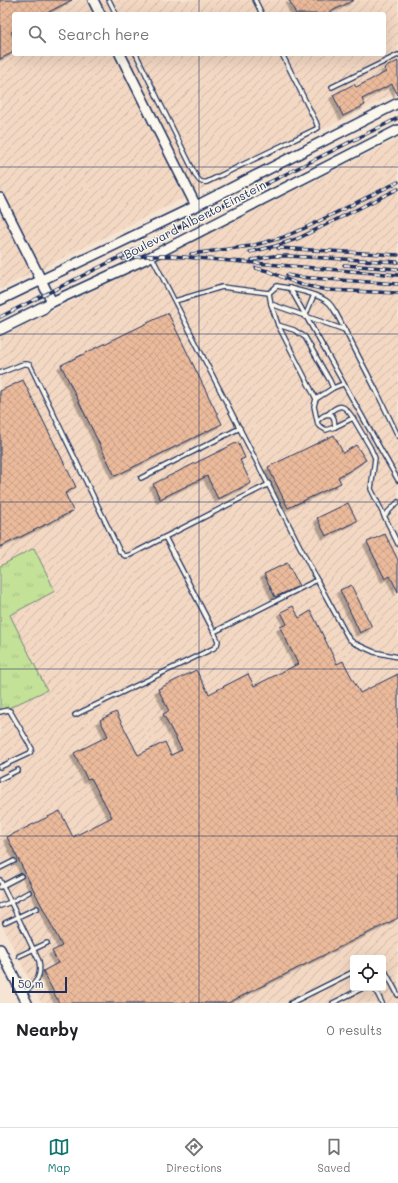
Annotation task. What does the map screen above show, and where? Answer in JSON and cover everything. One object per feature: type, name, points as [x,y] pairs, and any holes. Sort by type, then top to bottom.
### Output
[{"type":"main road","points":[[92,0],[99,12]]},
{"type":"main road","points":[[121,56],[196,206]]},
{"type":"main road","name":"Boulevard Alberto Einstein","points":[[0,300],[196,206],[398,103]]},
{"type":"main road","name":"Boulevard Alberto Einstein","points":[[0,328],[52,302],[152,256],[398,130]]},
{"type":"main road","points":[[0,198],[3,213],[42,280],[52,302]]},
{"type":"main road","points":[[0,949],[27,1003]]},
{"type":"lane","points":[[109,0],[115,12]]},
{"type":"lane","points":[[255,0],[261,12]]},
{"type":"lane","points":[[332,87],[398,55]]},
{"type":"lane","points":[[137,56],[196,176],[199,181],[203,183],[317,129],[318,127],[316,122],[283,56]]},
{"type":"lane","points":[[152,256],[344,630],[354,644],[374,652],[398,657]]},
{"type":"lane","points":[[269,294],[277,286],[314,295],[328,302],[345,330],[398,436]]},
{"type":"lane","points":[[175,301],[222,287],[269,294]]},
{"type":"lane","points":[[290,288],[398,480]]},
{"type":"lane","points":[[269,294],[278,325],[316,399]]},
{"type":"lane","points":[[305,316],[314,295]]},
{"type":"lane","points":[[0,333],[45,311],[52,302]]},
{"type":"lane","points":[[271,304],[345,330]]},
{"type":"lane","points":[[278,325],[294,330],[304,337],[311,346],[333,388]]},
{"type":"lane","points":[[0,373],[23,364],[30,365],[120,552],[125,556],[130,556],[269,484]]},
{"type":"lane","points":[[343,384],[333,388],[316,399],[314,406],[318,425],[326,430],[353,418]]},
{"type":"lane","points":[[318,420],[323,415],[328,414],[342,406],[345,407],[353,418],[375,458],[371,489],[398,544]]},
{"type":"lane","points":[[328,414],[334,419],[335,427]]},
{"type":"lane","points":[[141,478],[240,428]]},
{"type":"lane","points":[[384,516],[398,502]]},
{"type":"lane","points":[[75,715],[214,648],[217,645],[218,641],[214,632],[166,537]]},
{"type":"lane","points":[[214,632],[318,580]]},
{"type":"lane","points":[[0,712],[10,710],[32,749],[30,753],[0,767]]},
{"type":"lane","points":[[0,779],[18,770]]},
{"type":"lane","points":[[0,868],[14,861]]},
{"type":"lane","points":[[1,886],[21,876]]},
{"type":"lane","points":[[0,880],[1,886],[11,902],[39,961],[40,973],[37,982],[22,994]]},
{"type":"lane","points":[[0,906],[29,892]]},
{"type":"lane","points":[[5,924],[37,908]]},
{"type":"lane","points":[[19,956],[46,943]]},
{"type":"lane","points":[[386,973],[398,996]]},
{"type":"lane","points":[[291,1003],[350,974]]},
{"type":"lane","points":[[333,1003],[357,991]]},
{"type":"lane","points":[[376,991],[382,1003]]},
{"type":"shaded area","points":[[0,0],[398,0],[398,92],[0,289]]},
{"type":"shaded area","points":[[398,139],[398,1003],[41,1003],[0,921],[0,337]]},
{"type":"green space","points":[[34,548],[55,591],[10,615],[47,690],[0,712],[0,566]]},
{"type":"building","points":[[0,0],[72,0],[49,12],[12,12],[12,53],[0,59]]},
{"type":"building","points":[[289,0],[354,0],[330,12],[295,12]]},
{"type":"building","points":[[398,61],[398,95],[392,84],[362,99],[365,105],[343,116],[333,95],[354,84],[356,87],[386,72],[384,68]]},
{"type":"building","points":[[168,313],[222,424],[115,476],[61,365]]},
{"type":"building","points":[[23,380],[76,487],[65,493],[73,511],[0,547],[0,391]]},
{"type":"building","points":[[334,435],[343,453],[356,445],[366,460],[338,477],[341,483],[288,508],[268,467]]},
{"type":"building","points":[[238,442],[245,458],[240,460],[251,483],[218,499],[207,476],[160,499],[153,484]]},
{"type":"building","points":[[348,503],[357,521],[326,536],[317,518]]},
{"type":"building","points":[[385,534],[398,560],[398,592],[390,576],[385,579],[367,542]]},
{"type":"building","points":[[287,563],[299,586],[275,597],[264,574]]},
{"type":"building","points":[[351,585],[372,627],[360,633],[340,590]]},
{"type":"building","points":[[293,606],[299,618],[311,611],[337,664],[343,661],[360,693],[398,674],[398,918],[228,1003],[59,1003],[43,971],[58,963],[52,951],[62,946],[7,837],[60,811],[73,837],[112,817],[91,778],[87,779],[74,753],[108,736],[100,720],[116,712],[138,755],[165,742],[171,755],[182,750],[163,714],[169,711],[158,689],[196,670],[209,694],[248,674],[254,686],[298,664],[280,627],[287,624],[281,612]]},
{"type":"railway","points":[[0,317],[398,118]]},
{"type":"railway","points":[[191,254],[251,246],[281,238],[305,228],[398,182]]},
{"type":"railway","points":[[250,252],[276,246],[299,238],[398,189]]},
{"type":"railway","points":[[278,248],[398,255]]},
{"type":"railway","points":[[123,259],[144,256],[172,256],[398,275]]},
{"type":"railway","points":[[252,260],[273,256],[288,256],[398,262]]},
{"type":"railway","points":[[344,265],[398,269]]},
{"type":"railway","points":[[256,268],[268,271],[298,284],[327,290],[398,293]]},
{"type":"railway","points":[[287,275],[398,284]]}]
